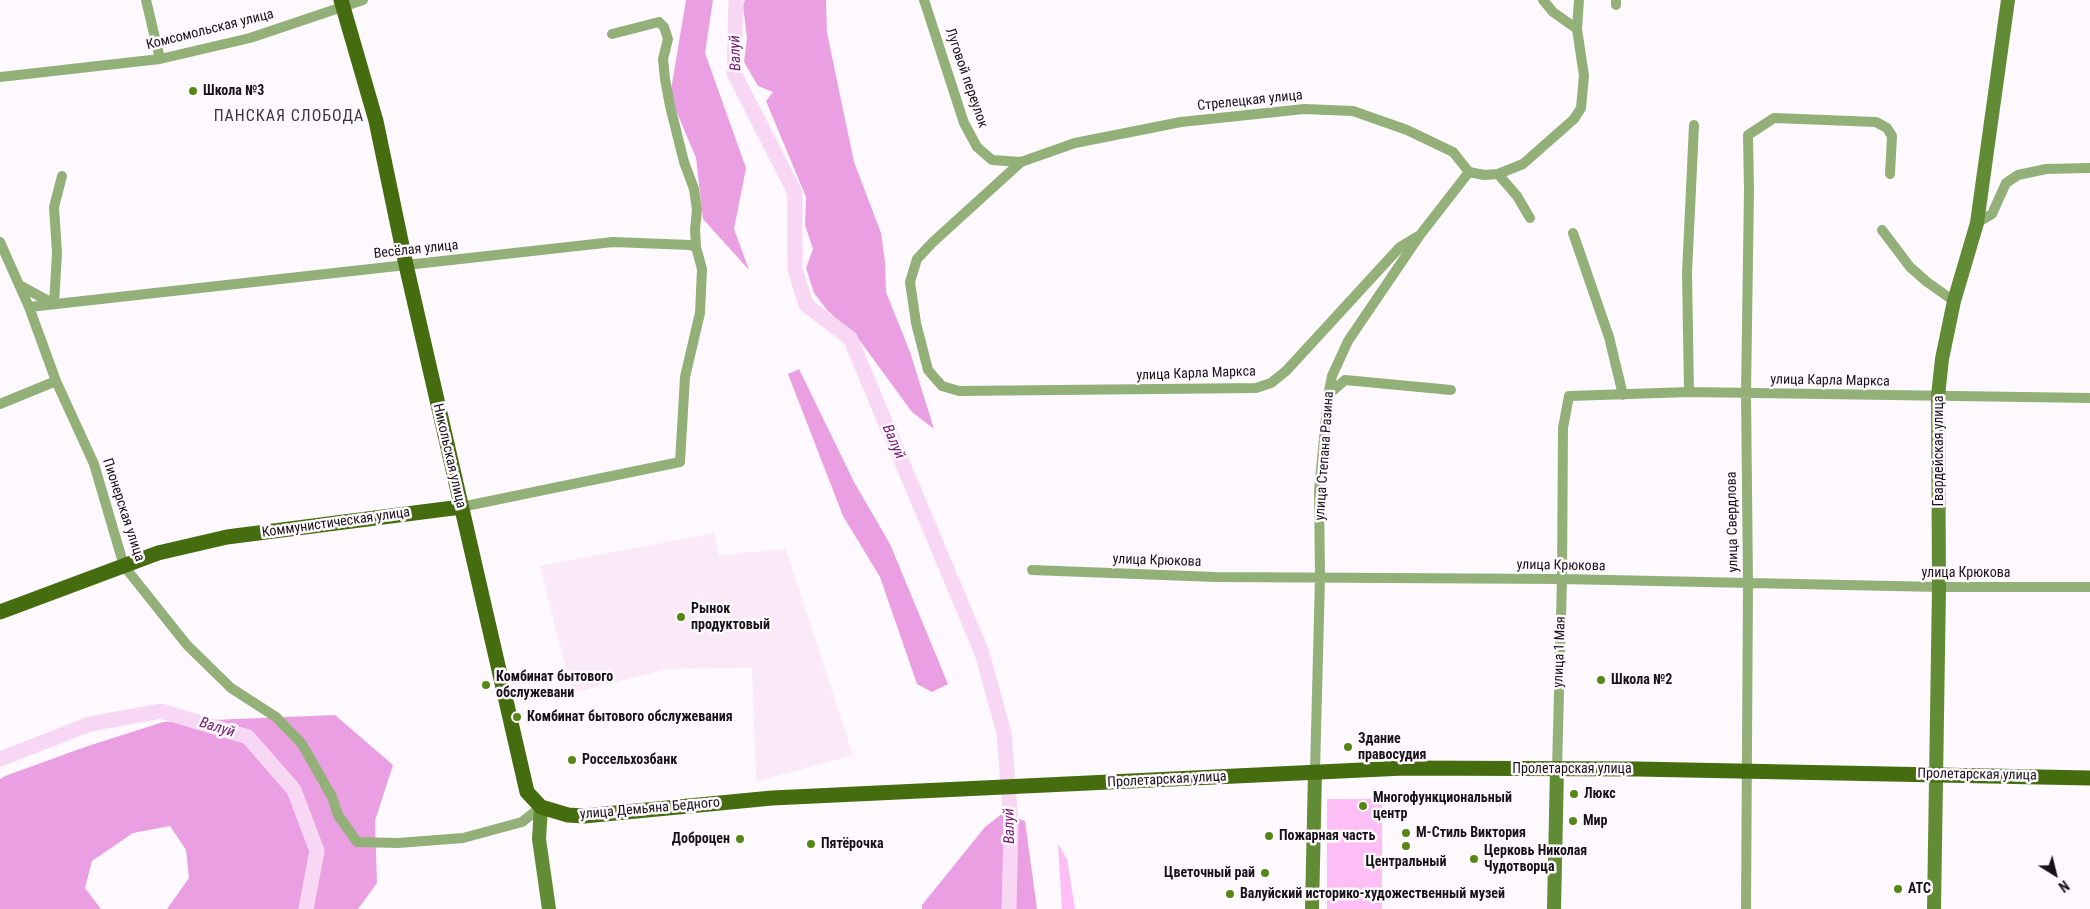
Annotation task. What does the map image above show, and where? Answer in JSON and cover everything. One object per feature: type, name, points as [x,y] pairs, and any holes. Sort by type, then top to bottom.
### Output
[{"type":"main road","name":"Никольская улица","points":[[342,4],[376,121],[460,507],[527,792],[541,807]]},
{"type":"main road","name":"Коммунистическая улица","points":[[0,612],[158,553],[227,537],[460,507]]},
{"type":"main road","name":"Пролетарская улица","points":[[951,789],[1404,768],[1748,771],[2090,778]]},
{"type":"main road","name":"улица Демьяна Бедного","points":[[541,807],[568,815],[584,816],[772,798],[951,789]]},
{"type":"street","points":[[146,0],[160,59]]},
{"type":"street","name":"Комсомольская улица","points":[[0,77],[160,59],[250,38],[342,4],[363,0]]},
{"type":"street","name":"Луговой переулок","points":[[924,0],[964,123],[977,147],[992,160],[1021,162]]},
{"type":"street","points":[[1543,0],[1553,12],[1577,29]]},
{"type":"street","points":[[1469,172],[1498,174],[1522,164],[1574,119],[1580,108],[1584,76],[1577,29],[1579,0]]},
{"type":"street","name":"Гвардейская улица","points":[[1934,909],[1940,587],[1938,396],[1942,359],[1954,301],[1977,222],[2008,0]]},
{"type":"street","points":[[612,34],[658,22],[664,27],[668,39],[663,59],[665,79],[684,162],[694,189],[696,247]]},
{"type":"street","name":"Стрелецкая улица","points":[[1021,162],[1075,143],[1181,122],[1304,109],[1353,111],[1407,130],[1453,152],[1469,172]]},
{"type":"street","name":"улица Свердлова","points":[[1746,909],[1748,584],[1746,394],[1750,190],[1748,135],[1774,118],[1876,122],[1886,128],[1892,136],[1890,174]]},
{"type":"street","points":[[1688,392],[1687,273],[1694,125]]},
{"type":"street","name":"улица Карла Маркса","points":[[1021,162],[933,242],[917,260],[910,282],[916,323],[928,370],[942,386],[959,391],[1256,388],[1270,383],[1286,371],[1400,247],[1420,235]]},
{"type":"street","points":[[1977,222],[1992,214],[2006,183],[2018,176],[2046,169],[2090,168]]},
{"type":"street","name":"улица Степана Разина","points":[[1312,909],[1320,577],[1319,491],[1328,396],[1332,376],[1348,341],[1420,235],[1469,172]]},
{"type":"street","points":[[1498,174],[1517,196],[1530,218]]},
{"type":"street","points":[[54,304],[57,253],[54,207],[62,176]]},
{"type":"street","points":[[1882,230],[1910,267],[1954,301]]},
{"type":"street","points":[[1573,233],[1610,337],[1623,395]]},
{"type":"street","name":"Пионерская улица","points":[[0,242],[29,307],[56,381],[94,464],[124,566],[187,645],[232,688],[276,717],[306,750],[332,797],[338,815],[357,842],[398,843],[463,838],[522,822],[541,807]]},
{"type":"street","name":"Весёлая улица","points":[[54,304],[613,242],[690,245],[696,247]]},
{"type":"street","name":"Коммунистическая улица","points":[[460,507],[680,462],[685,377],[700,312],[702,269],[696,247]]},
{"type":"street","points":[[19,286],[54,304]]},
{"type":"street","points":[[29,307],[54,304]]},
{"type":"street","points":[[1328,396],[1345,380],[1451,390]]},
{"type":"street","points":[[0,404],[56,381]]},
{"type":"street","name":"улица Карла Маркса","points":[[1569,396],[1688,392],[2090,398]]},
{"type":"street","name":"улица 1 Мая","points":[[1554,909],[1562,579],[1563,428],[1569,396]]},
{"type":"street","name":"улица Крюкова","points":[[1032,570],[1215,577],[1562,579],[1940,587],[2090,587]]},
{"type":"street","points":[[541,807],[539,838],[550,909]]},
{"type":"shaded area","points":[[686,0],[713,0],[705,53],[746,168],[734,229],[749,270],[703,219],[696,158],[670,96]]},
{"type":"shaded area","points":[[745,0],[826,0],[827,33],[854,162],[881,233],[885,262],[886,292],[910,352],[934,429],[912,412],[860,341],[827,310],[814,293],[806,268],[813,249],[805,225],[806,197],[766,101],[773,92],[758,86],[744,62],[747,38],[743,6]]},
{"type":"shaded area","points":[[799,369],[854,482],[890,544],[948,684],[932,692],[917,684],[880,577],[843,516],[788,374]]},
{"type":"shaded area","name":"Рынок продуктовый","points":[[714,533],[719,555],[786,549],[853,755],[756,782],[752,668],[667,669],[572,693],[540,566]]},
{"type":"shaded area","points":[[335,715],[393,765],[375,821],[377,883],[358,909],[167,909],[189,878],[186,850],[170,826],[133,833],[92,861],[85,888],[101,909],[0,909],[0,779],[5,776],[85,747],[163,722]]},
{"type":"shaded area","points":[[1327,799],[1382,799],[1382,909],[1327,909]]},
{"type":"shaded area","points":[[1003,813],[1025,821],[1037,909],[922,909],[922,905],[985,827]]},
{"type":"shaded area","points":[[1058,844],[1067,859],[1075,909],[1062,909]]},
{"type":"waterway","name":"Валуй","points":[[736,0],[734,73],[795,193],[795,269],[806,305],[850,338],[982,653],[1004,733],[1011,821],[1009,909]]},
{"type":"waterway","name":"Валуй","points":[[0,759],[90,724],[161,711],[248,737],[294,790],[317,851],[306,909]]},
{"type":"place","name":"Школа №3","points":[[193,91]]},
{"type":"place","name":"Рынок продуктовый","points":[[681,617]]},
{"type":"place","name":"Школа №2","points":[[1601,680]]},
{"type":"place","name":"Комбинат бытового обслужевани","points":[[486,685]]},
{"type":"place","name":"Комбинат бытового обслужевания","points":[[517,717]]},
{"type":"place","name":"Здание правосудия","points":[[1348,747]]},
{"type":"place","name":"Россельхозбанк","points":[[572,760]]},
{"type":"place","name":"Люкс","points":[[1574,794]]},
{"type":"place","name":"Многофункциональный центр","points":[[1363,806]]},
{"type":"place","name":"Мир","points":[[1573,821]]},
{"type":"place","name":"М-Стиль Виктория","points":[[1406,833]]},
{"type":"place","name":"Пожарная часть","points":[[1269,836]]},
{"type":"place","name":"Доброцен","points":[[740,839]]},
{"type":"place","name":"Пятёрочка","points":[[811,844]]},
{"type":"place","name":"Центральный","points":[[1406,846]]},
{"type":"place","name":"Церковь Николая Чудотворца","points":[[1474,859]]},
{"type":"place","name":"Цветочный рай","points":[[1265,873]]},
{"type":"place","name":"АТС","points":[[1898,889]]},
{"type":"place","name":"Валуйский историко-художественный музей","points":[[1230,894]]},
{"type":"district","name":"ПАНСКАЯ СЛОБОДА","points":[[289,117]]}]
